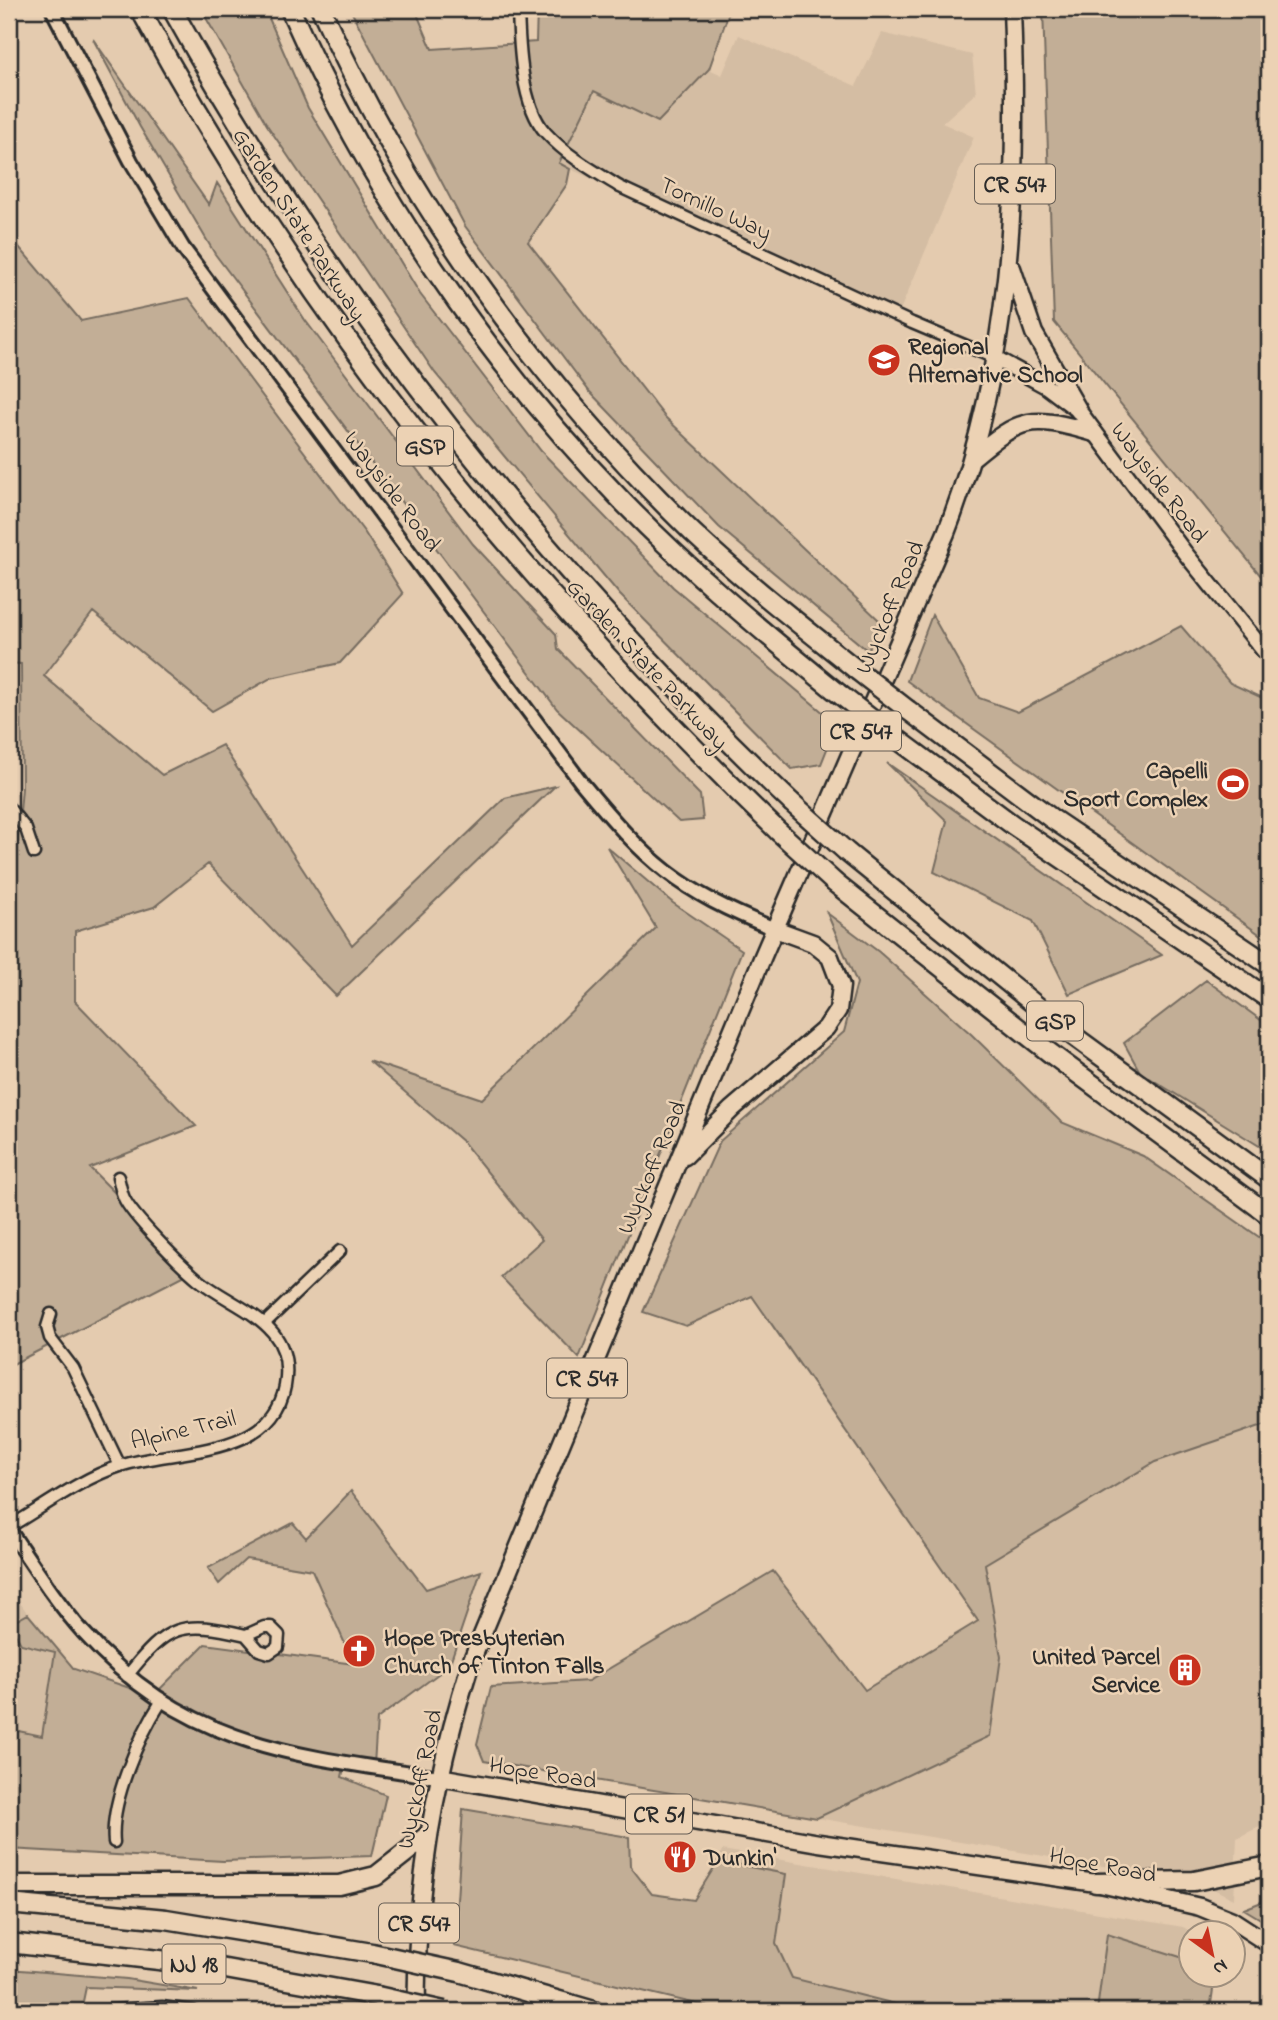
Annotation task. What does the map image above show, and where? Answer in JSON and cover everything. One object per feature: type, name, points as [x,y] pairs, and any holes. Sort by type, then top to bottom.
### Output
[{"type":"highway","name":"Garden State Parkway","points":[[140,9],[260,213],[403,417],[530,574],[657,712],[835,883],[1050,1053],[1269,1215]]},
{"type":"highway","name":"Garden State Parkway","points":[[172,9],[255,153],[309,237],[433,411],[526,526],[621,632],[791,802],[848,853],[1075,1037],[1269,1180]]},
{"type":"highway","points":[[290,9],[352,134],[399,215],[457,302],[533,401],[591,467],[674,552],[741,613],[896,738],[1013,825],[1269,999]]},
{"type":"highway","points":[[321,9],[368,105],[428,207],[481,287],[606,442],[693,532],[787,615],[1062,826],[1269,965]]},
{"type":"highway","points":[[9,1885],[339,1885],[376,1876],[427,1836]]},
{"type":"highway","points":[[1096,1882],[1194,1881],[1269,1866]]},
{"type":"highway","name":"NJ 18","points":[[9,1903],[201,1924],[372,1953],[459,1972],[594,2011]]},
{"type":"highway","name":"NJ 18","points":[[9,1943],[202,1965],[377,1996],[444,2011]]},
{"type":"main road","name":"CR 547","points":[[995,358],[1010,263],[1015,139],[1012,9]]},
{"type":"main road","points":[[1010,263],[1034,333],[1079,411]]},
{"type":"main road","name":"Wyckoff Road","points":[[417,2011],[418,1930],[427,1836],[439,1777],[461,1696],[492,1608],[775,929],[946,533],[971,459],[995,358]]},
{"type":"main road","name":"Wayside Road","points":[[995,358],[1046,386],[1079,411],[1185,552],[1269,657]]},
{"type":"main road","points":[[971,459],[997,438],[1024,423],[1048,421],[1094,433]]},
{"type":"main road","points":[[678,1163],[732,1108],[825,1028],[838,1010],[841,986],[830,957],[813,943],[775,929]]},
{"type":"main road","name":"Hope Road","points":[[439,1777],[819,1843],[1096,1882],[1200,1907],[1232,1920],[1269,1944]]},
{"type":"street","name":"Wayside Road","points":[[52,9],[131,161],[183,248],[581,782],[625,835],[661,870],[708,901],[775,929]]},
{"type":"street","name":"Tornillo Way","points":[[518,9],[517,37],[529,97],[544,131],[580,163],[620,187],[912,323],[995,358]]},
{"type":"street","points":[[9,808],[26,829],[34,853]]},
{"type":"street","name":"Alpine Trail","points":[[9,1529],[81,1483],[120,1465],[225,1444],[261,1427],[281,1401],[286,1372],[282,1350],[265,1323],[190,1272],[127,1204],[118,1177]]},
{"type":"street","points":[[265,1323],[340,1251]]},
{"type":"street","points":[[51,1314],[47,1328],[50,1338],[73,1368],[120,1465]]},
{"type":"street","name":"Hope Road","points":[[9,1529],[83,1632],[127,1675],[161,1702],[218,1731],[266,1748],[439,1777]]},
{"type":"street","points":[[127,1675],[157,1640],[177,1629],[195,1627],[246,1635]]},
{"type":"street","points":[[114,1842],[114,1820],[129,1771],[148,1722],[161,1702]]},
{"type":"street","points":[[98,2011],[194,2011]]},
{"type":"shaded area","points":[[201,9],[265,9],[308,108],[420,294],[541,451],[673,587],[837,724],[821,764],[792,769],[620,595],[435,373],[267,125]]},
{"type":"shaded area","points":[[350,9],[415,9],[432,49],[536,42],[537,9],[730,9],[709,69],[658,122],[594,91],[559,163],[570,169],[567,184],[528,242],[665,417],[880,621],[868,651],[719,527],[589,391],[465,226]]},
{"type":"shaded area","points":[[1043,9],[1269,9],[1269,586],[1054,322]]},
{"type":"shaded area","points":[[882,33],[972,55],[976,93],[942,123],[974,137],[898,315],[559,164],[594,91],[658,122],[709,69],[722,75],[739,35],[856,86]]},
{"type":"shaded area","points":[[93,39],[209,205],[217,183],[305,320],[473,544],[556,634],[558,649],[700,795],[703,820],[679,822],[557,709],[215,254],[140,127]]},
{"type":"shaded area","points":[[9,235],[81,321],[189,298],[365,533],[403,594],[340,663],[271,678],[212,711],[93,612],[44,676],[162,775],[222,745],[352,945],[505,798],[555,786],[336,996],[208,864],[154,907],[75,931],[75,1001],[196,1126],[90,1168],[193,1271],[9,1366],[9,876],[15,870],[22,788],[21,664],[9,663]]},
{"type":"shaded area","points":[[932,615],[979,698],[1018,712],[1181,626],[1230,683],[1269,701],[1269,941],[907,681]]},
{"type":"shaded area","points":[[887,763],[1162,955],[1069,994],[1033,921],[934,872],[947,821]]},
{"type":"shaded area","points":[[607,847],[673,903],[742,950],[579,1358],[501,1277],[542,1240],[464,1143],[369,1061],[482,1099],[656,928]]},
{"type":"shaded area","points":[[827,913],[879,952],[971,1034],[1061,1122],[1143,1156],[1269,1244],[1269,1423],[1155,1462],[985,1564],[1001,1657],[990,1736],[817,1818],[484,1761],[477,1744],[491,1687],[588,1681],[773,1571],[865,1690],[978,1621],[752,1296],[686,1326],[643,1312],[720,1141],[844,1032],[857,983]]},
{"type":"shaded area","points":[[1206,980],[1269,1026],[1269,1152],[1140,1072],[1124,1043]]},
{"type":"shaded area","points":[[1269,1423],[1269,1822],[1237,1838],[1234,1899],[1199,1882],[817,1818],[855,1798],[1001,1657],[984,1564],[1155,1462]]},
{"type":"shaded area","points":[[351,1491],[426,1589],[481,1571],[449,1666],[377,1719],[374,1765],[345,1763],[342,1777],[386,1795],[372,1856],[223,1861],[9,1849],[9,1729],[42,1736],[55,1652],[21,1644],[10,1624],[28,1614],[74,1669],[153,1696],[205,1644],[354,1664],[312,1570],[246,1559],[219,1584],[208,1568],[293,1523],[306,1538]]},
{"type":"shaded area","points":[[9,1587],[28,1614],[10,1624],[55,1652],[42,1737],[9,1729]]},
{"type":"shaded area","points":[[463,1809],[629,1837],[630,1866],[652,1894],[694,1900],[718,1861],[786,1874],[776,1944],[792,1978],[923,2011],[726,2011],[454,1946]]},
{"type":"shaded area","points":[[722,1850],[1176,1926],[1176,1956],[1107,1934],[1097,2011],[923,2011],[792,1978],[776,1944],[786,1874],[718,1861]]},
{"type":"shaded area","points":[[1269,1899],[1269,1924],[1244,1909]]},
{"type":"shaded area","points":[[1107,1934],[1176,1956],[1176,1988],[1213,1988],[1210,2011],[1097,2011]]},
{"type":"shaded area","points":[[9,1969],[127,1979],[198,1991],[86,1987],[81,2011],[9,2011]]},
{"type":"place","name":"Regional Alternative School","points":[[884,360]]},
{"type":"place","name":"Capelli Sport Complex","points":[[1233,784]]},
{"type":"place","name":"Hope Presbyterian Church of Tinton Falls","points":[[359,1651]]},
{"type":"place","name":"United Parcel Service","points":[[1185,1670]]},
{"type":"place","name":"Dunkin'","points":[[680,1857]]}]
